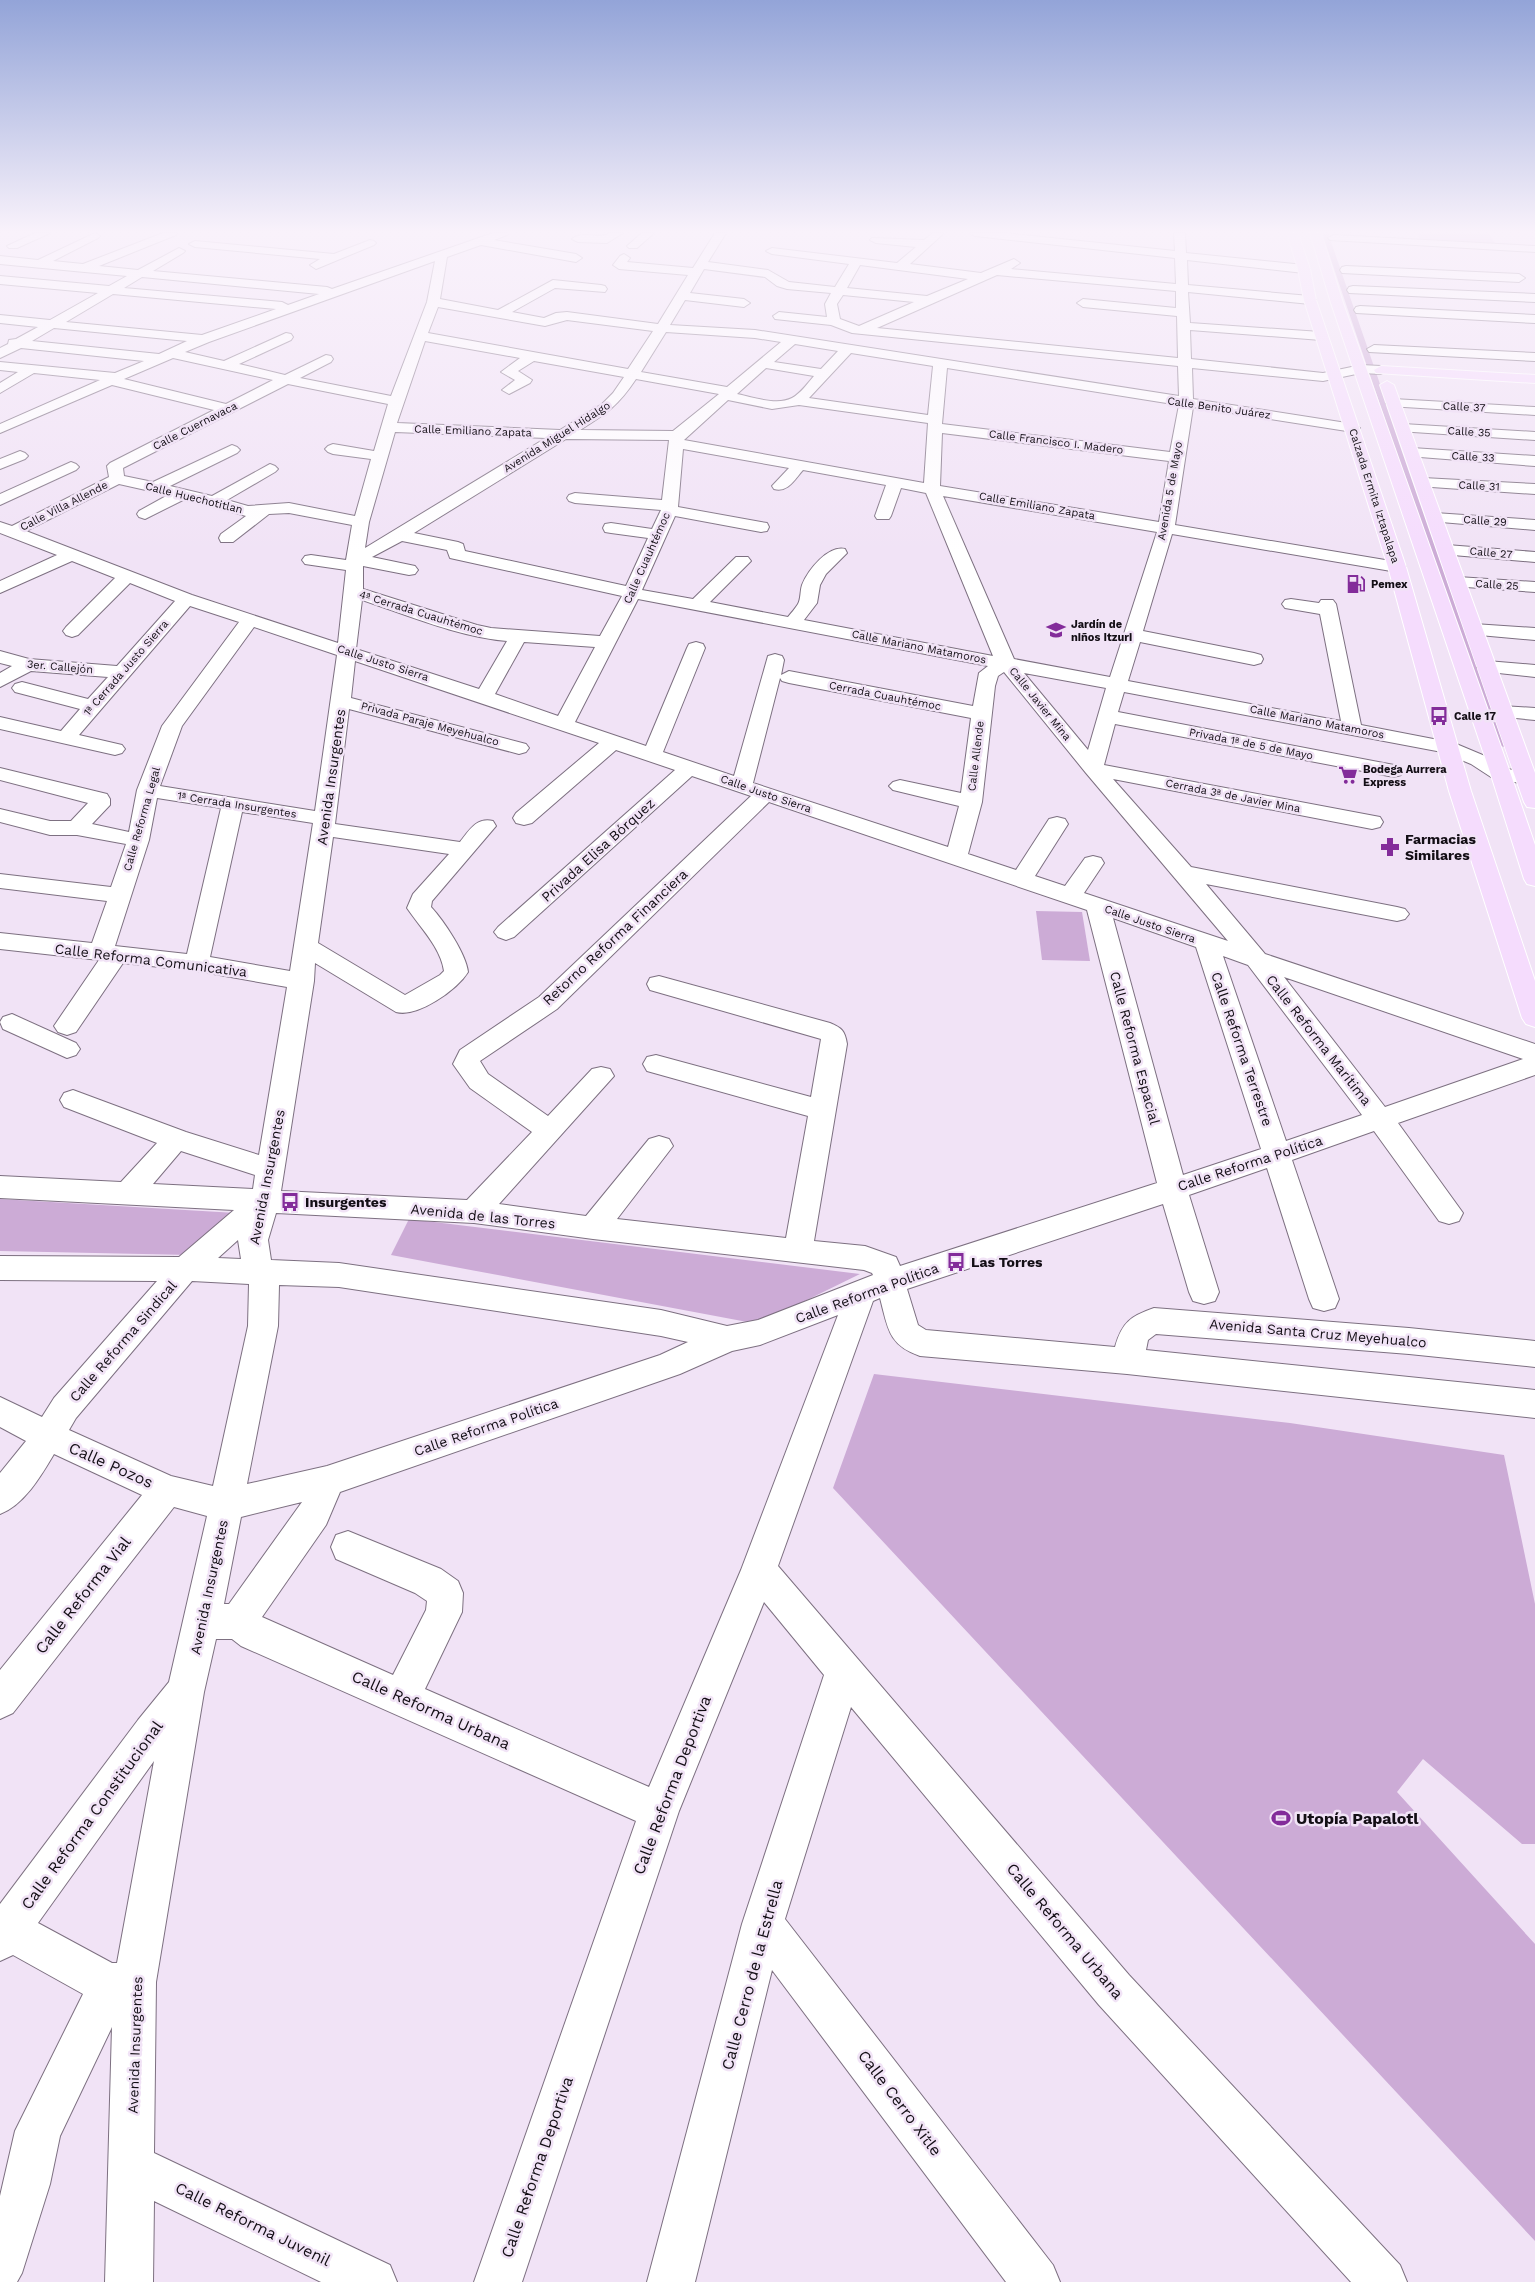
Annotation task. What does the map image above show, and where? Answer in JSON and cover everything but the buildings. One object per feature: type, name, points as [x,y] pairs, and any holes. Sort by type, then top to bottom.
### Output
[{"type":"main road","name":"Calzada Ermita Iztapalapa","points":[[1322,339],[1397,567],[1447,747],[1535,1018]]},
{"type":"main road","points":[[1351,339],[1492,765],[1535,880]]},
{"type":"main road","points":[[1371,339],[1460,585],[1502,712],[1528,770],[1535,802]]},
{"type":"main road","points":[[1383,374],[1535,379]]},
{"type":"main road","points":[[1383,374],[1535,385]]},
{"type":"street","points":[[0,354],[25,339]]},
{"type":"street","points":[[0,429],[203,339]]},
{"type":"street","points":[[224,366],[281,339]]},
{"type":"street","name":"Avenida Insurgentes","points":[[129,2282],[132,2166],[122,1983],[185,1692],[220,1621],[226,1505],[263,1326],[265,1294],[262,1272],[254,1255],[253,1240],[265,1201],[302,981],[341,701],[354,592],[354,563],[361,522],[396,401],[420,339]]},
{"type":"street","name":"Calle Francisco I. Madero","points":[[431,339],[480,356],[532,356],[779,405],[791,405],[798,401],[935,424],[1177,457]]},
{"type":"street","name":"Avenida Miguel Hidalgo","points":[[354,563],[607,407],[618,396],[654,339]]},
{"type":"street","name":"Calle Benito Juárez","points":[[789,339],[940,365],[1353,428]]},
{"type":"street","points":[[825,346],[840,339]]},
{"type":"street","points":[[954,339],[1323,377],[1334,374],[1362,372],[1383,374]]},
{"type":"street","name":"Avenida 5 de Mayo","points":[[1093,770],[1107,716],[1134,635],[1166,528],[1186,403],[1184,339]]},
{"type":"street","points":[[1391,339],[1535,357]]},
{"type":"street","points":[[480,356],[509,340]]},
{"type":"street","points":[[677,440],[792,340]]},
{"type":"street","points":[[0,342],[165,356],[396,401]]},
{"type":"street","points":[[1184,345],[1202,347]]},
{"type":"street","points":[[798,401],[847,350]]},
{"type":"street","points":[[508,372],[532,356]]},
{"type":"street","name":"Calle Cuernavaca","points":[[117,479],[115,466],[326,359]]},
{"type":"street","points":[[764,364],[823,373]]},
{"type":"street","name":"Calle Javier Mina","points":[[940,365],[932,489],[1006,663],[1093,770],[1184,873],[1258,961]]},
{"type":"street","points":[[0,366],[84,374],[114,379],[228,408]]},
{"type":"street","points":[[492,368],[508,372],[525,380],[509,390]]},
{"type":"street","points":[[0,389],[32,369]]},
{"type":"street","points":[[62,386],[84,374]]},
{"type":"street","name":"Calle 37","points":[[1394,403],[1535,411]]},
{"type":"street","points":[[422,429],[443,415]]},
{"type":"street","points":[[470,431],[490,416]]},
{"type":"street","name":"Calle Emiliano Zapata","points":[[389,427],[677,440],[932,489],[1397,567]]},
{"type":"street","name":"Calle 35","points":[[1403,428],[1535,436]]},
{"type":"street","name":"Calle Cuauhtémoc","points":[[563,725],[632,593],[659,535],[669,508],[677,440]]},
{"type":"street","points":[[332,449],[380,456]]},
{"type":"street","points":[[154,488],[232,450]]},
{"type":"street","name":"Calle 33","points":[[1412,453],[1535,460]]},
{"type":"street","points":[[0,464],[20,456]]},
{"type":"street","points":[[780,486],[800,465]]},
{"type":"street","points":[[0,500],[71,466]]},
{"type":"street","points":[[214,501],[270,469]]},
{"type":"street","name":"Calle Huechotitlan","points":[[117,479],[214,501],[247,511],[289,508],[361,522]]},
{"type":"street","name":"Calle Villa Allende","points":[[6,530],[117,479]]},
{"type":"street","points":[[883,516],[894,482]]},
{"type":"street","points":[[653,486],[671,488]]},
{"type":"street","name":"Calle 31","points":[[1424,486],[1535,489]]},
{"type":"street","name":"Calle 31","points":[[1424,486],[1535,494]]},
{"type":"street","points":[[145,514],[183,494]]},
{"type":"street","points":[[575,498],[745,514],[767,522]]},
{"type":"street","points":[[227,538],[263,511]]},
{"type":"street","name":"Calle 29","points":[[1435,518],[1535,524]]},
{"type":"street","points":[[217,523],[241,528]]},
{"type":"street","points":[[611,528],[659,535]]},
{"type":"street","name":"Calle Justo Sierra","points":[[6,530],[186,599],[484,697],[1535,1054]]},
{"type":"street","name":"Calle Mariano Matamoros","points":[[399,535],[452,546],[457,548],[456,554],[464,556],[632,593],[1447,747]]},
{"type":"street","name":"Calle 27","points":[[1447,550],[1535,557]]},
{"type":"street","points":[[792,623],[808,602],[811,585],[819,571],[839,553]]},
{"type":"street","points":[[3,584],[71,555]]},
{"type":"street","points":[[310,560],[409,570]]},
{"type":"street","points":[[698,604],[742,561]]},
{"type":"street","points":[[72,631],[127,576]]},
{"type":"street","name":"Calle 25","points":[[1460,585],[1535,587]]},
{"type":"street","name":"Calle 25","points":[[1460,585],[1535,594]]},
{"type":"street","name":"4ª Cerrada Cuauhtémoc","points":[[354,592],[491,634],[607,642]]},
{"type":"street","name":"1ª Cerrada Justo Sierra","points":[[65,738],[186,599]]},
{"type":"street","points":[[1291,604],[1328,607],[1352,728]]},
{"type":"street","name":"Calle Reforma Legal","points":[[6,1028],[67,1038],[109,954],[120,895],[138,840],[148,790],[172,726],[250,620]]},
{"type":"street","points":[[1474,630],[1535,634]]},
{"type":"street","points":[[484,697],[519,635]]},
{"type":"street","points":[[1134,635],[1254,659]]},
{"type":"street","points":[[652,755],[696,648]]},
{"type":"street","name":"3er. Callejón","points":[[0,657],[34,666],[121,672]]},
{"type":"street","points":[[742,785],[775,660]]},
{"type":"street","name":"Calle Allende","points":[[956,857],[971,802],[981,714],[989,673],[1006,663]]},
{"type":"street","points":[[0,681],[34,666]]},
{"type":"street","points":[[8,705],[34,666]]},
{"type":"street","points":[[1486,666],[1535,670]]},
{"type":"street","name":"Cerrada Cuauhtémoc","points":[[789,677],[981,714]]},
{"type":"street","name":"Privada Paraje Meyehualco","points":[[341,701],[519,748]]},
{"type":"street","points":[[8,705],[93,706]]},
{"type":"street","points":[[8,705],[65,738],[115,749]]},
{"type":"street","points":[[1502,712],[1535,714]]},
{"type":"street","name":"Privada 1ª de 5 de Mayo","points":[[1107,716],[1394,771]]},
{"type":"street","points":[[524,818],[614,742]]},
{"type":"street","points":[[1447,747],[1492,765],[1528,770]]},
{"type":"street","name":"Privada Elisa Bórquez","points":[[506,932],[690,767]]},
{"type":"street","name":"Cerrada 3ª de Javier Mina","points":[[1093,770],[1372,822]]},
{"type":"street","points":[[0,774],[99,799],[98,805],[77,828]]},
{"type":"street","points":[[900,786],[971,802]]},
{"type":"street","name":"1ª Cerrada Insurgentes","points":[[148,790],[233,805],[340,830],[465,850]]},
{"type":"street","name":"Retorno Reforma Financiera","points":[[550,1131],[479,1081],[466,1064],[469,1056],[548,1003],[765,794]]},
{"type":"street","points":[[197,963],[233,805]]},
{"type":"street","points":[[0,815],[50,828],[77,828],[138,840]]},
{"type":"street","points":[[1022,880],[1057,824]]},
{"type":"street","points":[[307,947],[404,1016],[449,981],[456,972],[456,963],[429,919],[419,908],[422,899],[485,826]]},
{"type":"street","points":[[1069,897],[1093,863]]},
{"type":"street","points":[[1184,873],[1397,914]]},
{"type":"street","points":[[0,881],[120,895]]},
{"type":"street","name":"Calle Reforma Espacial","points":[[1098,907],[1173,1189],[1204,1292]]},
{"type":"street","name":"Calle Reforma Comunicativa","points":[[0,941],[197,963],[302,981]]},
{"type":"street","name":"Calle Reforma Terrestre","points":[[1207,944],[1278,1154],[1324,1299]]},
{"type":"street","name":"Calle Reforma Marítima","points":[[1258,961],[1380,1119],[1449,1213]]},
{"type":"street","points":[[659,984],[833,1034],[834,1044],[798,1250]]},
{"type":"street","points":[[6,1028],[34,1008]]},
{"type":"street","points":[[656,1064],[822,1110]]},
{"type":"street","name":"Calle Reforma Política","points":[[226,1505],[327,1481],[669,1365],[727,1339],[760,1332],[875,1288],[1278,1154],[1535,1065]]},
{"type":"street","points":[[474,1212],[600,1076]]},
{"type":"street","points":[[72,1100],[176,1139],[270,1169]]},
{"type":"street","points":[[128,1194],[176,1139]]},
{"type":"street","points":[[593,1228],[659,1146]]},
{"type":"street","name":"Avenida de las Torres","points":[[0,1187],[474,1212],[593,1228],[798,1250],[877,1261],[885,1265],[875,1288]]},
{"type":"street","name":"Calle Reforma Sindical","points":[[0,1498],[32,1461],[65,1408],[185,1269],[265,1201]]},
{"type":"street","points":[[0,1268],[185,1269],[339,1275],[661,1323],[727,1339]]},
{"type":"street","points":[[875,1288],[905,1333],[920,1342],[1535,1404]]},
{"type":"street","name":"Calle Reforma Deportiva","points":[[498,2282],[659,1811],[875,1288]]},
{"type":"street","name":"Avenida Santa Cruz Meyehualco","points":[[1127,1362],[1134,1336],[1141,1326],[1154,1321],[1400,1340],[1535,1354]]},
{"type":"street","name":"Calle Pozos","points":[[0,1411],[48,1436],[167,1490],[226,1505]]},
{"type":"street","points":[[220,1621],[314,1514],[327,1481]]},
{"type":"street","name":"Calle Reforma Vial","points":[[0,1700],[167,1490]]},
{"type":"street","points":[[348,1547],[428,1581],[445,1593],[444,1612],[402,1697]]},
{"type":"street","name":"Calle Reforma Urbana","points":[[759,1570],[1114,1990],[1383,2282]]},
{"type":"street","name":"Calle Reforma Urbana","points":[[220,1621],[254,1633],[402,1697],[659,1811]]},
{"type":"street","name":"Calle Cerro de la Estrella","points":[[671,2282],[764,1924],[844,1672]]},
{"type":"street","name":"Calle Reforma Constitucional","points":[[3,1932],[151,1733],[185,1692]]},
{"type":"street","name":"Calle Cerro Xitle","points":[[764,1924],[1036,2282]]},
{"type":"street","points":[[3,1932],[122,1983],[82,2046],[38,2132],[27,2184],[3,2267]]},
{"type":"street","name":"Calle Reforma Juvenil","points":[[132,2166],[373,2282]]},
{"type":"shaded area","points":[[1358,339],[1365,339],[1505,747],[1495,745]]},
{"type":"shaded area","points":[[1036,911],[1082,912],[1090,961],[1042,960]]},
{"type":"shaded area","points":[[0,1199],[236,1213],[190,1255],[0,1251]]},
{"type":"shaded area","points":[[409,1219],[860,1274],[758,1324],[391,1255]]},
{"type":"shaded area","name":"Utopía Papalotl","points":[[874,1374],[1290,1423],[1504,1455],[1535,1604],[1535,1844],[1522,1844],[1423,1759],[1397,1792],[1535,1944],[1535,2241],[833,1488]]},
{"type":"place","name":"Pemex","points":[[1356,584]]},
{"type":"place","name":"Jardín de niños Itzuri","points":[[1056,630]]},
{"type":"place","name":"Calle 17","points":[[1439,716]]},
{"type":"place","name":"Bodega Aurrera Express","points":[[1348,775]]},
{"type":"place","name":"Farmacias Similares","points":[[1390,847]]},
{"type":"place","name":"Insurgentes","points":[[290,1202]]},
{"type":"place","name":"Las Torres","points":[[956,1262]]},
{"type":"place","name":"Utopía Papalotl","points":[[1281,1818]]}]
